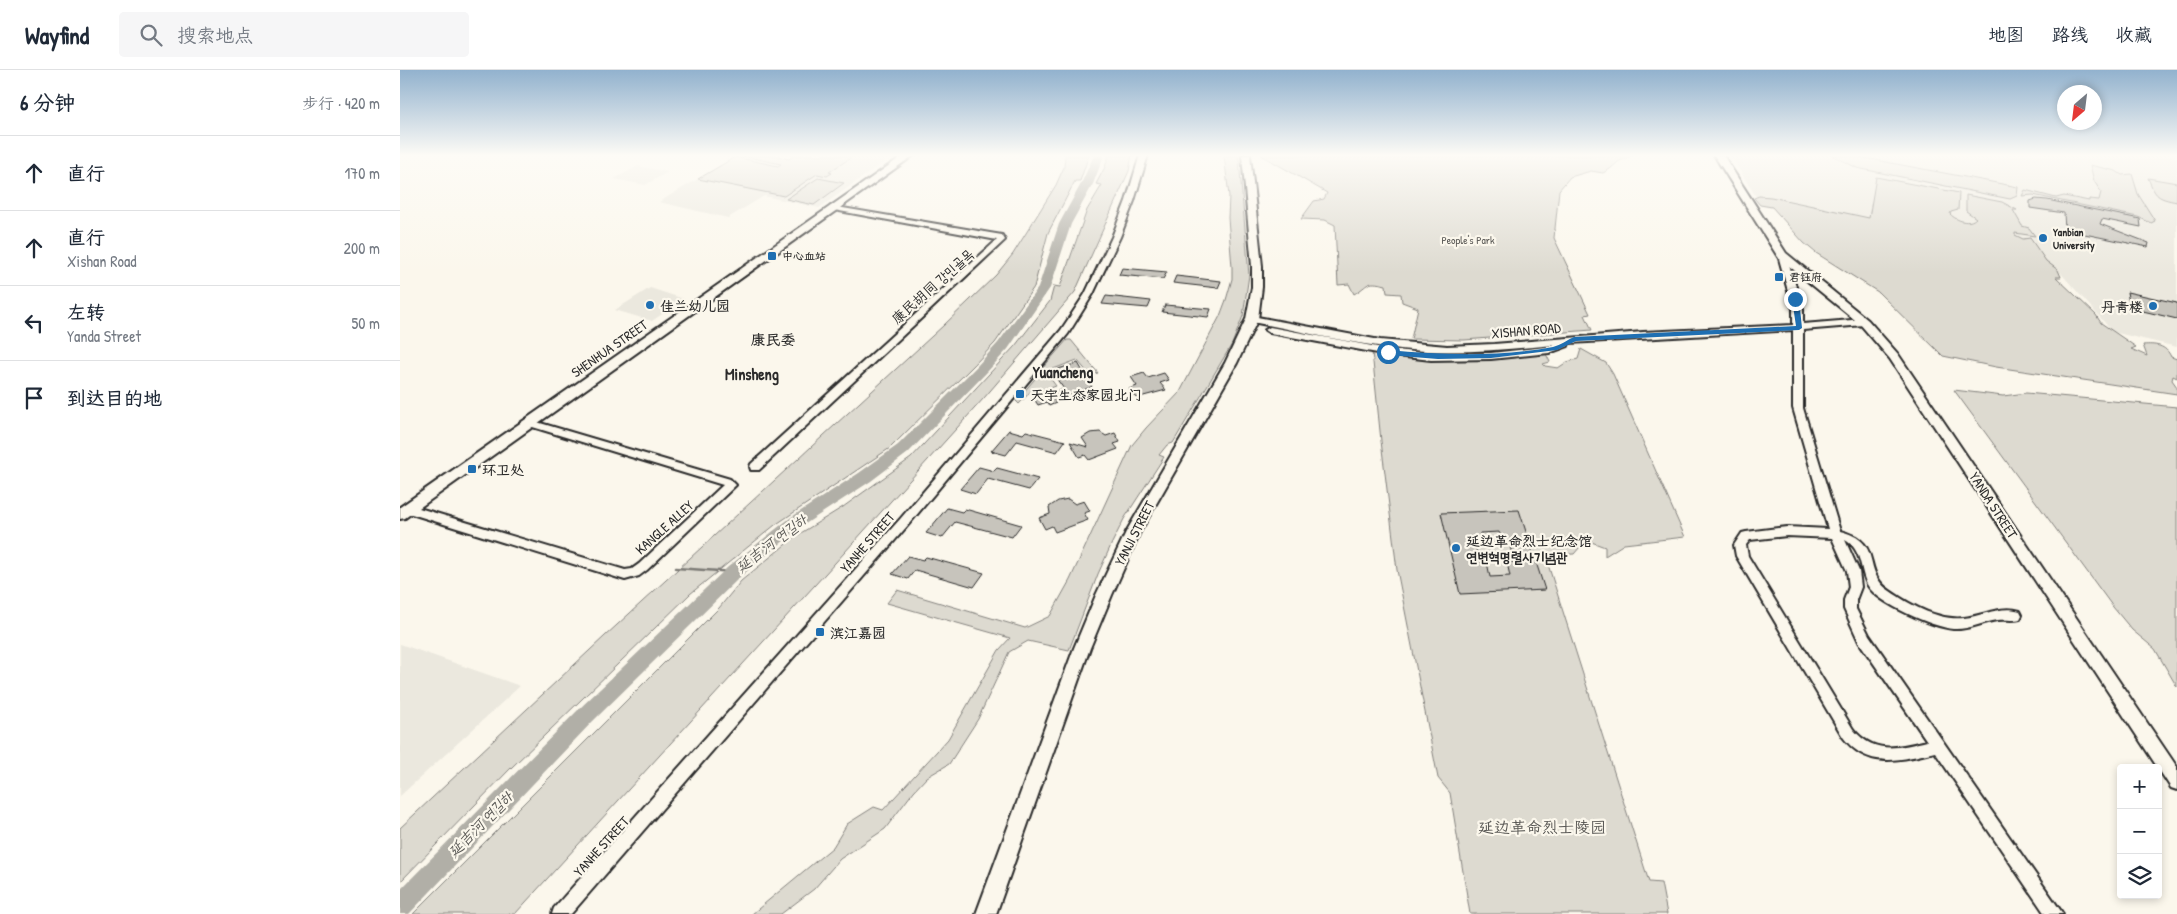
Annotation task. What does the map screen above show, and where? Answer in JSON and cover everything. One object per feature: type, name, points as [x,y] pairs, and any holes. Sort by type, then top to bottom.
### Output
[{"type":"main road","name":"SHENHUA STREET","points":[[403,510],[848,194]]},
{"type":"main road","name":"SHENHUA STREET","points":[[403,510],[854,194]]},
{"type":"main road","name":"YANJI STREET","points":[[986,914],[1082,648],[1104,595],[1133,532],[1232,363],[1252,319],[1257,287],[1257,266],[1250,194]]},
{"type":"main road","name":"YANDA STREET","points":[[1743,194],[1782,255],[1864,322],[1894,356],[2177,782]]},
{"type":"street","name":"YANHE STREET","points":[[560,914],[893,535],[1065,332],[1089,294],[1116,237],[1132,194]]},
{"type":"street","name":"康民胡同 강민골목","points":[[755,467],[1001,240],[990,235],[834,208]]},
{"type":"street","name":"YANDA STREET","points":[[1782,255],[1795,299],[1799,328],[1798,408],[1835,532],[1853,570],[1855,587],[1850,600],[1850,609],[1864,638],[2055,914]]},
{"type":"street","points":[[1252,319],[1263,329],[1388,352],[1431,357],[1491,356],[1550,350],[1574,339]]},
{"type":"street","name":"XISHAN ROAD","points":[[1252,319],[1272,319],[1400,340],[1442,344],[1548,337],[1574,339],[1799,328],[1864,322]]},
{"type":"street","name":"KANGLE ALLEY","points":[[403,510],[625,575],[635,573],[643,567],[730,485],[726,482],[530,422]]},
{"type":"street","points":[[1938,746],[1889,754],[1874,752],[1860,747],[1848,733],[1742,556],[1740,545],[1746,536],[1760,533],[1835,532],[1849,536],[1857,542],[1865,556],[1874,584],[1893,600],[1948,623],[1961,623],[1995,616],[2016,615]]},
{"type":"shaded area","points":[[672,194],[838,194],[819,208],[764,196],[728,218],[659,202]]},
{"type":"shaded area","name":"Yanbian University","points":[[1755,194],[2177,194],[2177,347],[2113,332],[2058,270],[1762,206]]},
{"type":"shaded area","name":"佳兰幼儿园","points":[[650,288],[684,299],[652,321],[615,310]]},
{"type":"shaded area","points":[[400,644],[520,686],[400,796]]},
{"type":"green space","points":[[793,194],[828,194],[814,205],[786,199]]},
{"type":"green space","points":[[1050,194],[1068,194],[1048,233],[1034,287],[995,343],[973,366],[890,448],[775,525],[690,594],[511,768],[400,882],[400,828],[605,636],[944,325],[996,275],[1013,254]]},
{"type":"green space","points":[[1096,194],[1119,194],[1075,292],[984,398],[515,914],[413,914],[719,608],[741,581],[796,536],[843,507],[911,458],[1015,346],[1050,301],[1054,286],[1060,287],[1087,210]]},
{"type":"green space","points":[[1229,194],[1242,194],[1249,275],[1243,316],[1232,344],[1173,443],[1167,445],[1159,455],[1164,457],[1124,519],[1098,574],[1069,650],[1028,641],[1009,652],[978,719],[949,764],[927,777],[885,829],[840,859],[814,889],[781,914],[752,914],[833,847],[847,824],[874,807],[883,810],[948,739],[999,650],[1010,638],[887,603],[897,590],[1025,628],[1050,616],[1070,580],[1132,445],[1180,392],[1220,316],[1232,279],[1228,218]]},
{"type":"green space","name":"People's Park","points":[[1326,194],[1559,194],[1554,238],[1590,314],[1585,315],[1592,330],[1464,340],[1411,339],[1418,308],[1402,302],[1401,294],[1387,293],[1386,285],[1374,283],[1368,284],[1354,294],[1349,284],[1338,285],[1335,225],[1325,220],[1301,219],[1314,201],[1324,199]]},
{"type":"green space","points":[[1873,194],[1959,194],[1958,210],[1950,214],[1956,219],[1963,221],[1970,221],[1976,218],[1966,211],[1966,195],[2002,202],[2017,210],[2013,210],[2022,226],[2029,228],[2035,236],[2015,233],[2015,235],[2023,239],[2030,238],[2046,261],[2058,270],[2061,277],[2056,277],[2096,315],[2101,323],[2136,347],[2131,349],[2147,356],[2143,345],[2156,345],[2166,350],[2171,357],[2177,359],[2177,378],[2173,376],[2172,380],[2177,387],[2177,394],[1996,367],[1943,356],[1878,292],[1816,253],[1804,243],[1772,207],[1760,205],[1754,198],[1759,196],[1771,197],[1869,218]]},
{"type":"green space","points":[[1987,194],[2017,194],[2010,199]]},
{"type":"green space","points":[[2023,194],[2042,194],[2056,198],[2064,196],[2089,201],[2089,199],[2099,200],[2100,194],[2138,194],[2155,221],[2151,223],[2138,217],[2033,195],[2022,196]]},
{"type":"green space","points":[[2156,194],[2177,194],[2177,202],[2161,198]]},
{"type":"green space","points":[[1067,340],[1071,340],[1098,373],[1090,375],[1077,360],[1048,371],[1041,370]]},
{"type":"green space","name":"延边革命烈士陵园","points":[[1581,349],[1606,363],[1613,374],[1685,537],[1624,544],[1605,556],[1605,547],[1586,540],[1574,554],[1545,555],[1649,882],[1661,883],[1667,914],[1470,914],[1450,793],[1438,778],[1397,570],[1372,352],[1413,358],[1546,354],[1550,362],[1543,364],[1558,368],[1567,362],[1578,359]]},
{"type":"green space","points":[[1040,373],[1047,374],[1056,386],[1036,393],[1033,389],[1019,404],[1016,401]]},
{"type":"green space","points":[[1954,390],[2003,396],[2026,393],[2177,407],[2177,687],[2155,649],[2132,630],[2113,607]]},
{"type":"building","points":[[2036,199],[2140,219],[2141,227],[2102,219],[2100,224],[2149,243],[2148,247],[2065,230],[2064,213],[2030,208],[2030,201]]},
{"type":"building","points":[[1122,268],[1167,272],[1163,279],[1119,275]]},
{"type":"building","points":[[1176,276],[1221,281],[1218,288],[1173,283]]},
{"type":"building","name":"丹青楼","points":[[2127,292],[2177,303],[2177,319],[2130,308]]},
{"type":"building","points":[[1106,296],[1151,301],[1148,308],[1102,304]]},
{"type":"building","points":[[1165,305],[1211,309],[1208,317],[1162,312]]},
{"type":"building","points":[[1078,363],[1092,387],[1054,400],[1056,403],[1049,406],[1047,402],[1038,405],[1034,399],[1064,389],[1053,374],[1060,372],[1058,369]]},
{"type":"building","points":[[1144,373],[1148,378],[1164,373],[1169,380],[1160,383],[1166,390],[1136,398],[1129,389],[1137,386],[1131,377]]},
{"type":"building","points":[[1009,430],[1023,434],[1026,431],[1065,441],[1057,452],[1017,441],[1006,455],[991,451]]},
{"type":"building","points":[[1100,432],[1106,436],[1115,433],[1120,442],[1114,444],[1118,449],[1089,460],[1085,455],[1079,457],[1070,442],[1088,447],[1082,438],[1090,433]]},
{"type":"building","points":[[979,467],[994,471],[997,468],[1038,479],[1029,490],[988,479],[976,494],[960,489]]},
{"type":"building","points":[[1068,499],[1075,504],[1084,501],[1090,511],[1084,513],[1088,520],[1055,532],[1052,526],[1045,529],[1039,518],[1050,514],[1049,507],[1058,501]]},
{"type":"building","points":[[947,508],[962,512],[965,509],[1021,525],[1012,537],[955,522],[942,538],[926,533]]},
{"type":"building","name":"延边革命烈士纪念馆 연변혁명렬사기념관","points":[[1519,510],[1545,590],[1460,594],[1441,513]],"holes":[[[1499,532],[1502,542],[1509,542],[1514,562],[1507,563],[1510,576],[1490,577],[1487,562],[1479,562],[1474,543],[1482,542],[1480,533]]]},
{"type":"building","points":[[908,556],[923,560],[926,557],[984,573],[974,587],[915,570],[908,579],[892,574]]},
{"type":"waterway","name":"延吉河 연길하","points":[[400,907],[586,715],[734,572],[796,522],[865,477],[903,449],[982,369],[1003,346],[1044,288],[1065,224],[1081,194]]},
{"type":"waterway","points":[[676,568],[734,572]]},
{"type":"place","name":"Yanbian University","points":[[2043,238]]},
{"type":"place","name":"中心血站","points":[[772,256]]},
{"type":"place","name":"君钰府","points":[[1779,277]]},
{"type":"place","name":"佳兰幼儿园","points":[[650,305]]},
{"type":"place","name":"丹青楼","points":[[2153,306]]},
{"type":"place","name":"天宇生态家园北门","points":[[1020,394]]},
{"type":"place","name":"环卫处","points":[[472,469]]},
{"type":"place","name":"延边革命烈士纪念馆 연변혁명렬사기념관","points":[[1456,548]]},
{"type":"place","name":"滨江嘉园","points":[[820,632]]},
{"type":"district","name":"康民委","points":[[773,339]]},
{"type":"district","name":"Yuancheng","points":[[1063,372]]},
{"type":"district","name":"Minsheng","points":[[752,374]]},
{"type":"route","points":[[1388,352],[1412,356],[1491,356],[1550,350],[1574,339],[1799,328],[1798,309],[1795,299]]}]
